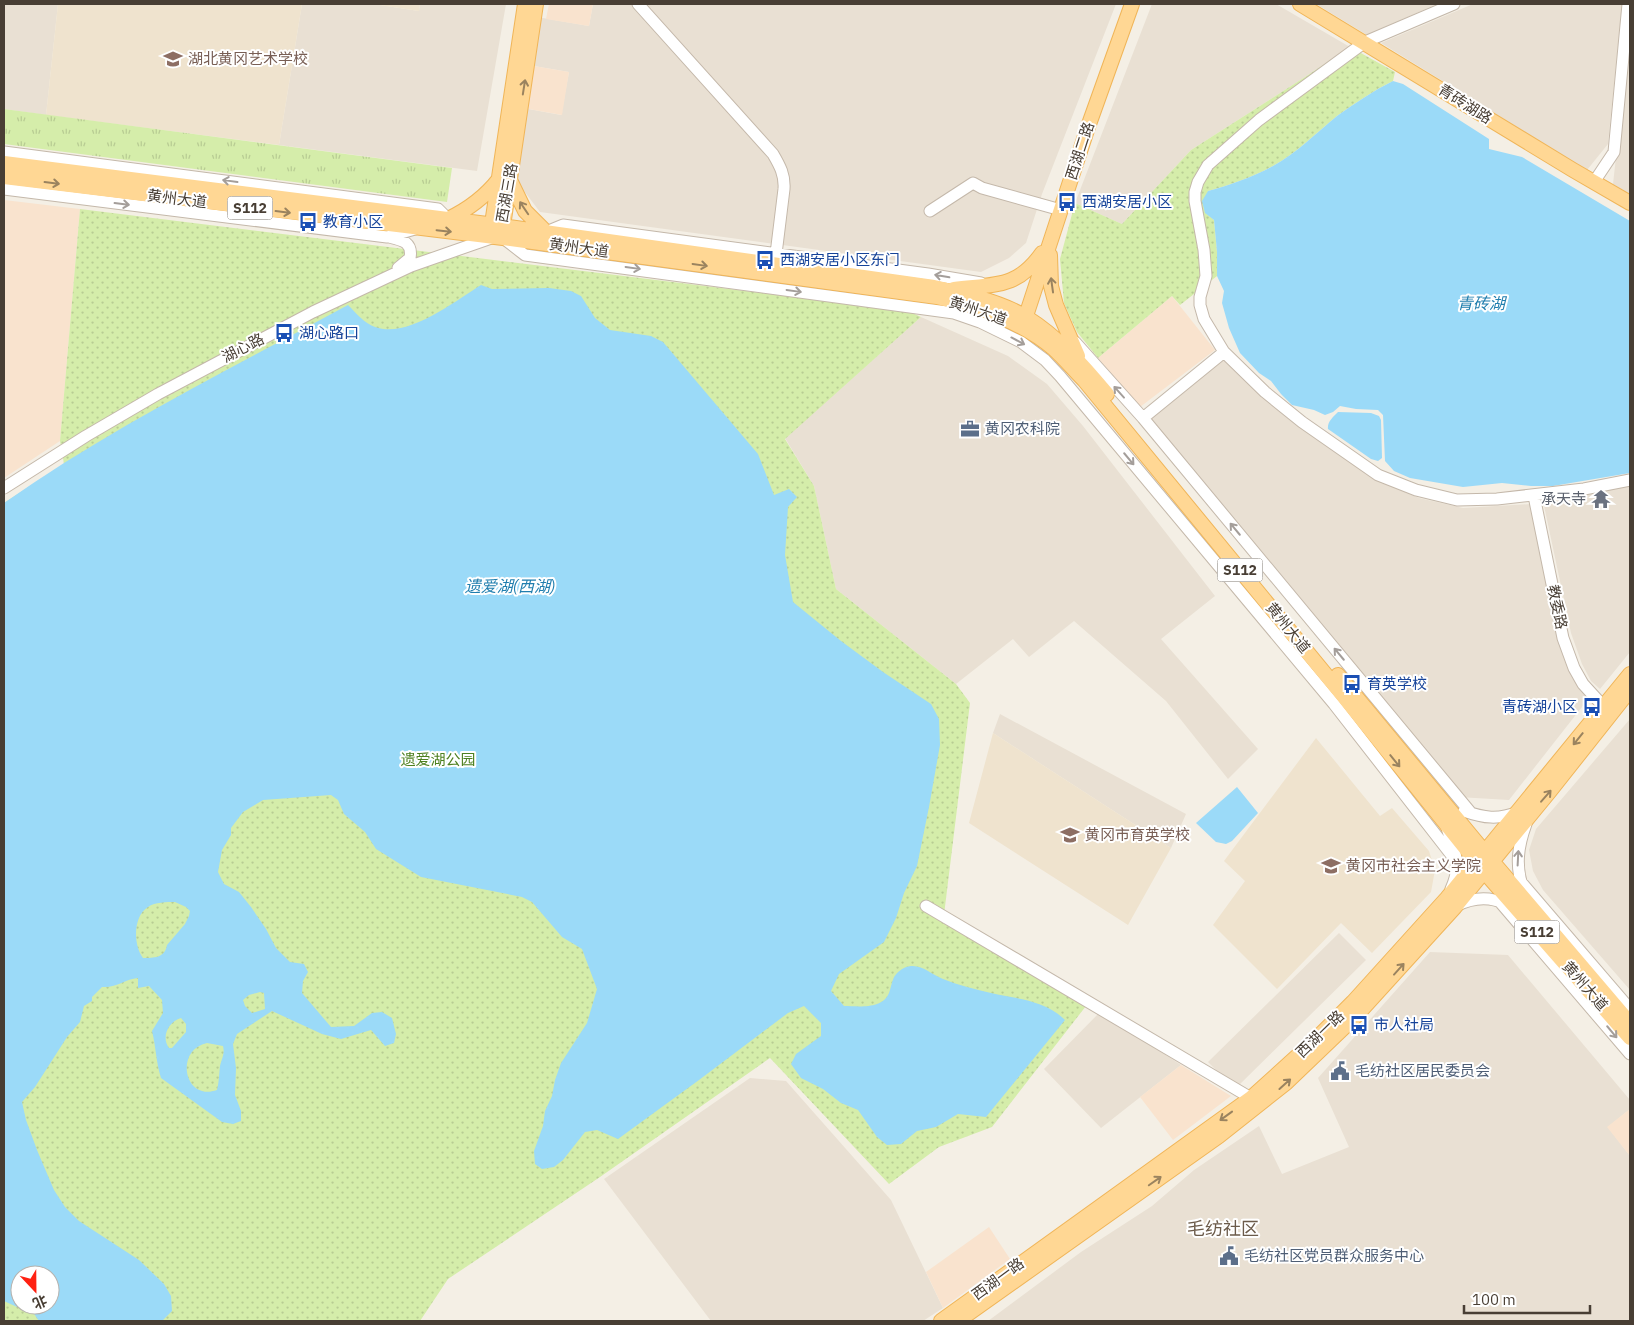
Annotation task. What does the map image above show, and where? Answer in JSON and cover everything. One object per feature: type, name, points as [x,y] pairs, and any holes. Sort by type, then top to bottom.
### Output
[{"type":"main road","name":"西湖三路","points":[[498,231],[525,4]]},
{"type":"main road","name":"西湖三路","points":[[505,178],[536,4]]},
{"type":"main road","name":"西湖二路","points":[[1023,322],[1132,4]]},
{"type":"main road","name":"青砖湖路","points":[[1300,4],[1630,203]]},
{"type":"main road","name":"黄州大道","points":[[4,163],[448,219],[498,231],[937,297],[1023,322],[1084,380],[1446,824],[1485,861]]},
{"type":"main road","name":"黄州大道","points":[[4,178],[417,228],[546,232],[946,290],[978,298],[1058,341],[1081,363],[1444,801],[1485,861],[1630,1038]]},
{"type":"main road","points":[[448,219],[475,204],[505,178],[525,211],[546,232]]},
{"type":"main road","points":[[946,290],[1010,282],[1022,276],[1034,265],[1050,242]]},
{"type":"main road","points":[[1050,242],[1051,286],[1056,305],[1081,363]]},
{"type":"main road","name":"西湖一路","points":[[958,1321],[1219,1136],[1274,1094],[1356,1016],[1524,813],[1630,674]]},
{"type":"main road","name":"西湖一路","points":[[1524,813],[1550,791],[1630,690]]},
{"type":"main road","name":"西湖一路","points":[[941,1321],[1251,1098],[1315,1040],[1451,902]]},
{"type":"main road","name":"黄州大道","points":[[1523,906],[1630,1022]]},
{"type":"street","points":[[638,4],[773,154],[783,170],[785,180],[776,254]]},
{"type":"street","points":[[1454,4],[1365,42],[1259,120],[1208,165],[1198,182],[1195,201],[1204,250],[1206,276],[1200,297],[1204,319],[1224,352],[1273,398],[1302,422],[1378,475],[1416,490],[1457,500],[1497,499],[1584,490],[1630,480]]},
{"type":"street","points":[[1594,182],[1614,152],[1628,4]]},
{"type":"street","points":[[4,152],[438,209],[448,219]]},
{"type":"street","points":[[930,211],[972,183],[982,188],[1061,210]]},
{"type":"street","points":[[4,189],[387,237],[405,241],[410,248],[411,255],[407,262],[383,279]]},
{"type":"street","points":[[546,232],[563,225],[928,274],[990,285]]},
{"type":"street","points":[[387,237],[417,228]]},
{"type":"street","points":[[498,231],[525,254],[954,313],[980,322],[1026,346],[1060,376],[1334,704],[1457,862]]},
{"type":"street","name":"湖心路","points":[[4,488],[86,436],[158,394],[313,312],[411,266],[498,231]]},
{"type":"street","points":[[1069,336],[1143,418],[1471,813]]},
{"type":"street","points":[[1143,418],[1224,352]]},
{"type":"street","name":"教委路","points":[[1534,496],[1563,638],[1574,668],[1583,684],[1604,706]]},
{"type":"street","points":[[1444,801],[1471,813],[1492,818],[1524,813],[1522,835],[1517,856],[1523,906],[1490,899],[1451,902],[1457,877],[1457,862],[1446,824]]},
{"type":"street","points":[[1521,882],[1630,1009]]},
{"type":"street","points":[[1500,902],[1630,1054]]},
{"type":"street","points":[[926,906],[1251,1098]]},
{"type":"shaded area","points":[[4,4],[58,4],[46,115],[4,109]]},
{"type":"shaded area","name":"湖北黄冈艺术学校","points":[[58,4],[302,4],[279,145],[46,115]]},
{"type":"shaded area","points":[[302,4],[373,4],[419,11],[420,4],[506,4],[477,171],[279,145]]},
{"type":"shaded area","points":[[373,4],[420,4],[419,11]]},
{"type":"shaded area","points":[[549,4],[593,4],[589,26],[546,19]]},
{"type":"shaded area","points":[[593,4],[1116,4],[1042,194],[1026,243],[1009,258],[981,272],[540,212],[511,174],[523,108],[561,115],[569,72],[528,65],[537,17],[589,26]]},
{"type":"shaded area","points":[[1152,4],[1276,4],[1350,47],[1191,150],[1122,224],[1075,203]]},
{"type":"shaded area","points":[[1316,4],[1437,4],[1367,35]]},
{"type":"shaded area","points":[[1473,4],[1622,4],[1608,144],[1587,170],[1381,43]]},
{"type":"shaded area","points":[[1630,31],[1630,194],[1613,184]]},
{"type":"shaded area","points":[[528,65],[569,72],[562,115],[523,108]]},
{"type":"shaded area","points":[[4,200],[80,209],[60,441],[4,478]]},
{"type":"shaded area","points":[[1172,296],[1215,350],[1140,407],[1098,358]]},
{"type":"shaded area","points":[[921,317],[1008,356],[1047,384],[1083,426],[1215,596],[1161,639],[1258,749],[1228,779],[1166,701],[1074,621],[1029,657],[1013,639],[956,684],[836,589],[814,486],[785,438]]},
{"type":"shaded area","points":[[1225,359],[1383,482],[1419,498],[1463,508],[1531,504],[1559,642],[1573,679],[1589,698],[1509,800],[1458,797],[1151,419]]},
{"type":"shaded area","points":[[1630,486],[1630,652],[1600,689],[1591,681],[1582,664],[1571,633],[1543,501]]},
{"type":"shaded area","points":[[1000,714],[1186,814],[1171,848],[993,733]]},
{"type":"shaded area","points":[[1630,719],[1630,990],[1543,890],[1533,871],[1529,850],[1536,829]]},
{"type":"shaded area","name":"黄冈市育英学校","points":[[993,733],[1171,848],[1128,925],[969,823]]},
{"type":"shaded area","name":"黄冈市社会主义学院","points":[[1316,738],[1380,816],[1392,808],[1429,851],[1435,870],[1431,892],[1372,953],[1341,923],[1277,989],[1213,925],[1245,881],[1224,861]]},
{"type":"shaded area","points":[[1339,933],[1366,960],[1235,1089],[1208,1062]]},
{"type":"shaded area","points":[[1430,952],[1508,955],[1630,1100],[1630,1109],[1608,1127],[1630,1156],[1630,1321],[988,1321],[1081,1252],[1152,1206],[1194,1170],[1259,1126],[1282,1174],[1349,1147],[1318,1078]]},
{"type":"shaded area","points":[[1100,1012],[1181,1065],[1101,1128],[1044,1069]]},
{"type":"shaded area","points":[[1181,1065],[1231,1096],[1173,1140],[1140,1097]]},
{"type":"shaded area","points":[[750,1078],[786,1081],[891,1200],[943,1308],[923,1321],[711,1321],[604,1179]]},
{"type":"shaded area","points":[[1630,1109],[1630,1156],[1607,1127]]},
{"type":"shaded area","points":[[989,1227],[1010,1259],[943,1308],[926,1272]]},
{"type":"green space","points":[[1350,47],[1395,72],[1393,81],[1364,97],[1337,116],[1282,161],[1249,177],[1208,191],[1205,212],[1214,220],[1217,276],[1180,305],[1172,296],[1098,358],[1077,332],[1064,303],[1060,259],[1075,203],[1122,224],[1191,150]]},
{"type":"green space","points":[[4,109],[452,168],[447,202],[4,144]]},
{"type":"green space","name":"遗爱湖(西湖)","points":[[80,209],[908,311],[921,317],[785,439],[814,486],[836,589],[956,684],[970,703],[943,923],[1086,1006],[992,1127],[939,1147],[889,1184],[770,1058],[600,1177],[448,1279],[420,1321],[4,1321],[4,503],[64,464],[60,441]]},
{"type":"water","name":"青砖湖","points":[[1393,81],[1403,84],[1489,139],[1489,149],[1522,157],[1630,221],[1630,473],[1553,486],[1502,483],[1463,487],[1410,478],[1394,471],[1385,461],[1383,415],[1378,410],[1340,406],[1333,412],[1325,415],[1314,410],[1292,405],[1271,381],[1259,373],[1240,353],[1229,328],[1222,303],[1224,291],[1217,276],[1214,220],[1205,213],[1202,201],[1208,191],[1249,177],[1282,161],[1337,116],[1364,97]]},
{"type":"water","name":"遗爱湖(西湖)","points":[[481,285],[492,289],[549,288],[571,291],[581,296],[595,318],[610,330],[651,336],[663,342],[758,454],[774,495],[789,489],[797,497],[788,507],[785,555],[793,602],[841,641],[931,704],[939,719],[940,745],[917,866],[884,942],[839,974],[831,991],[844,1006],[869,1006],[881,1002],[889,993],[897,973],[909,966],[915,966],[960,985],[1040,1004],[1057,1013],[1065,1020],[986,1117],[958,1114],[936,1127],[917,1131],[901,1144],[887,1145],[877,1137],[858,1110],[841,1103],[823,1089],[801,1078],[791,1064],[796,1054],[821,1036],[821,1023],[804,1006],[788,1013],[618,1139],[597,1130],[585,1132],[563,1160],[554,1167],[542,1169],[535,1164],[534,1151],[543,1126],[545,1111],[552,1096],[561,1063],[587,1023],[597,989],[582,949],[562,937],[532,902],[522,897],[421,877],[376,849],[365,832],[344,814],[338,800],[331,795],[263,800],[243,812],[231,828],[231,835],[222,850],[218,872],[224,884],[239,892],[266,929],[276,948],[290,962],[304,964],[308,972],[303,981],[302,993],[331,1027],[354,1026],[372,1013],[382,1012],[392,1018],[396,1034],[394,1043],[385,1046],[371,1030],[341,1039],[322,1034],[272,1011],[237,1034],[233,1044],[236,1068],[235,1095],[241,1111],[241,1121],[233,1124],[222,1122],[161,1078],[152,1031],[163,1013],[162,1000],[149,986],[138,988],[138,978],[102,987],[92,997],[92,1001],[84,1006],[80,1022],[67,1037],[35,1087],[22,1102],[26,1120],[37,1150],[54,1190],[65,1207],[79,1221],[139,1260],[164,1284],[171,1296],[172,1311],[162,1321],[39,1321],[35,1315],[60,1315],[60,1265],[10,1265],[10,1304],[4,1301],[4,503],[45,475],[130,424],[348,305],[367,323],[375,327],[388,329],[402,328],[416,323],[445,308]],"holes":[[[175,902],[190,911],[185,924],[167,945],[164,953],[155,957],[143,958],[136,939],[139,917],[151,905]],[[260,992],[264,993],[265,1009],[252,1013],[245,1006],[243,1000],[249,995]],[[181,1018],[186,1024],[186,1032],[172,1048],[169,1048],[166,1039],[167,1030],[169,1026]],[[207,1043],[223,1046],[223,1054],[217,1090],[206,1092],[197,1089],[191,1082],[187,1074],[187,1064],[190,1055],[197,1048]]]},
{"type":"water","points":[[1338,412],[1371,413],[1379,416],[1381,420],[1382,458],[1378,461],[1371,459],[1328,429],[1329,422]]},
{"type":"water","points":[[1237,787],[1258,813],[1232,841],[1226,844],[1216,842],[1196,823]]},
{"type":"place","name":"湖北黄冈艺术学校","points":[[173,59]]},
{"type":"place","name":"西湖安居小区","points":[[1067,202]]},
{"type":"place","name":"教育小区","points":[[308,222]]},
{"type":"place","name":"西湖安居小区东门","points":[[765,260]]},
{"type":"place","name":"湖心路口","points":[[284,333]]},
{"type":"place","name":"黄冈农科院","points":[[970,429]]},
{"type":"place","name":"承天寺","points":[[1601,499]]},
{"type":"place","name":"育英学校","points":[[1352,684]]},
{"type":"place","name":"青砖湖小区","points":[[1592,707]]},
{"type":"place","name":"黄冈市育英学校","points":[[1070,835]]},
{"type":"place","name":"黄冈市社会主义学院","points":[[1331,866]]},
{"type":"place","name":"市人社局","points":[[1359,1025]]},
{"type":"place","name":"毛纺社区居民委员会","points":[[1340,1071]]},
{"type":"place","name":"毛纺社区党员群众服务中心","points":[[1229,1256]]},
{"type":"district","name":"毛纺社区","points":[[1223,1229]]},
{"type":"park label","name":"遗爱湖公园","points":[[438,760]]}]
